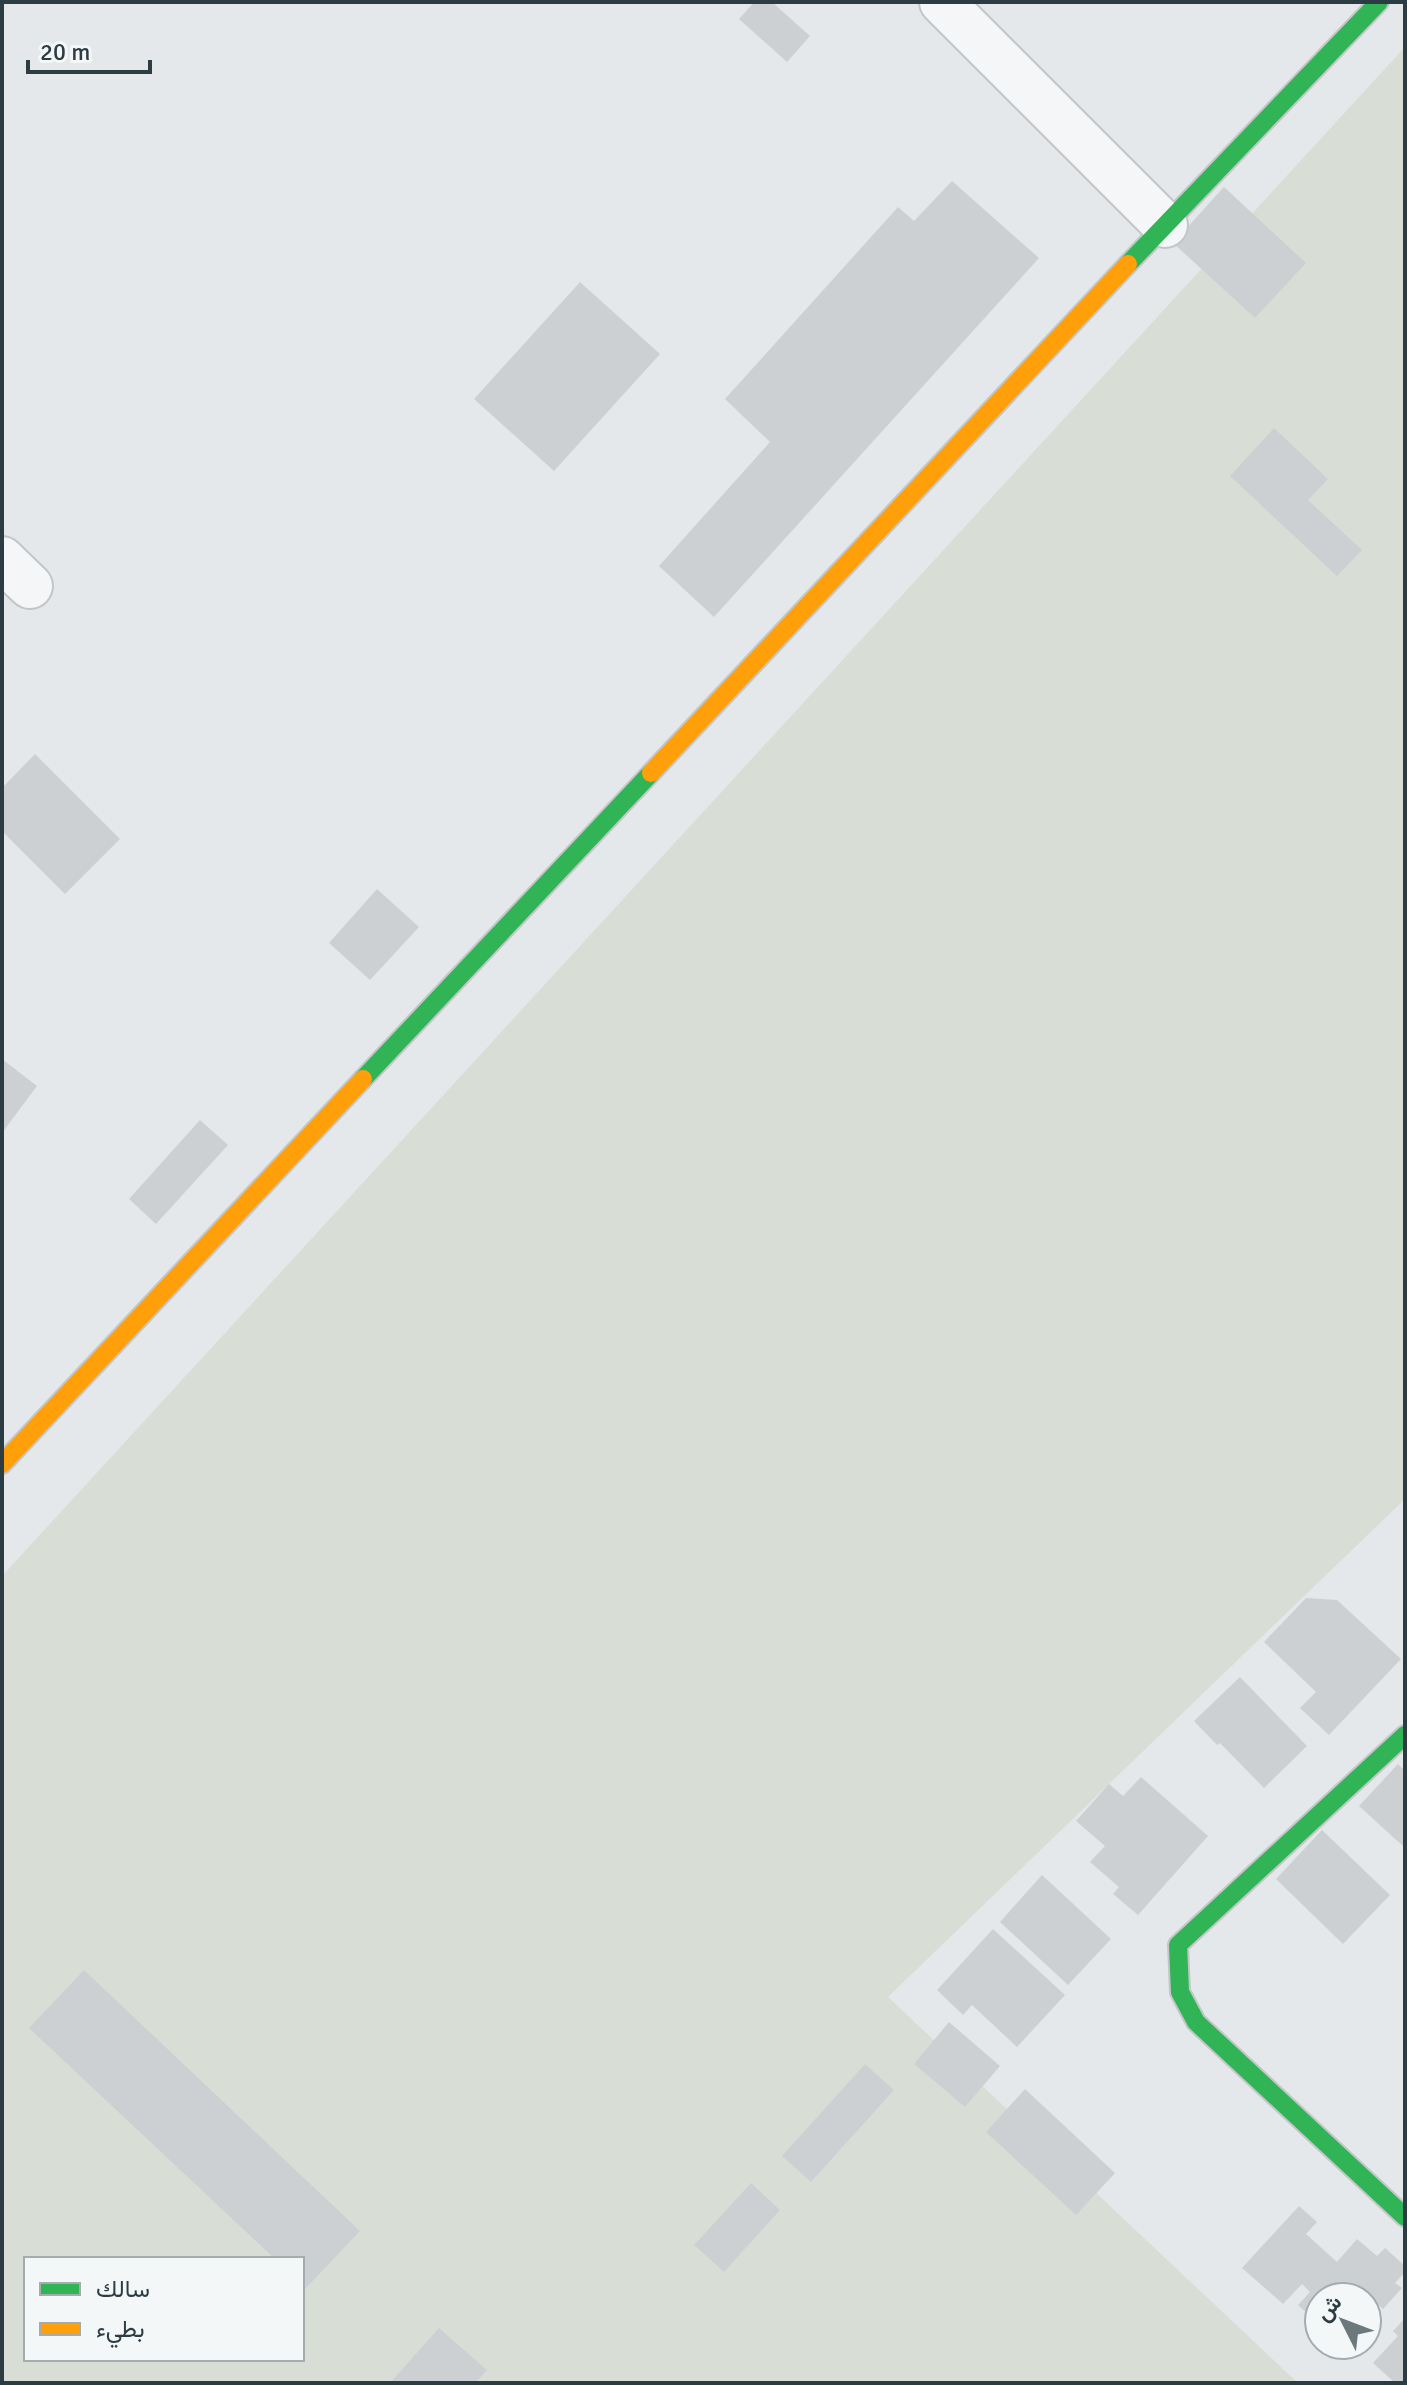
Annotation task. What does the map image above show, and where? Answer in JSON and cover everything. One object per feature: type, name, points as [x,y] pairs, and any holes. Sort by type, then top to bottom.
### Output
[{"type":"street","points":[[942,2],[1165,225]]},
{"type":"street","points":[[2,1464],[1165,225],[1379,2]]},
{"type":"street","points":[[1405,1735],[1178,1945],[1180,1992],[1196,2022],[1405,2217]]},
{"type":"shaded area","points":[[1405,47],[1405,1499],[888,1997],[1298,2383],[2,2383],[2,1576]]},
{"type":"building","points":[[754,2],[772,2],[810,36],[787,62],[739,19]]},
{"type":"building","points":[[952,181],[1039,258],[714,617],[659,566],[770,442],[725,399],[898,207],[914,221]]},
{"type":"building","points":[[1224,187],[1306,263],[1255,318],[1173,243]]},
{"type":"building","points":[[580,282],[660,354],[554,471],[474,399]]},
{"type":"building","points":[[1274,428],[1328,479],[1308,500],[1362,550],[1337,576],[1230,476]]},
{"type":"building","points":[[35,754],[120,839],[65,894],[2,831],[2,788]]},
{"type":"building","points":[[377,889],[419,927],[370,980],[329,943]]},
{"type":"building","points":[[2,1059],[37,1086],[2,1133]]},
{"type":"building","points":[[200,1120],[228,1145],[156,1224],[129,1199]]},
{"type":"building","points":[[1306,1598],[1337,1600],[1401,1659],[1329,1735],[1300,1708],[1316,1692],[1264,1642]]},
{"type":"building","points":[[1240,1677],[1307,1746],[1264,1788],[1194,1721]]},
{"type":"building","points":[[1398,1764],[1405,1771],[1405,1848],[1359,1806]]},
{"type":"building","points":[[1141,1777],[1208,1836],[1138,1915],[1113,1894],[1119,1887],[1090,1862],[1105,1846],[1076,1821],[1109,1784],[1123,1796]]},
{"type":"building","points":[[1322,1830],[1390,1895],[1343,1944],[1276,1879]]},
{"type":"building","points":[[1042,1875],[1111,1939],[1068,1985],[1000,1922]]},
{"type":"building","points":[[993,1929],[1065,1995],[1017,2047],[972,2005],[963,2015],[937,1990]]},
{"type":"building","points":[[84,1970],[360,2231],[306,2288],[304,2257],[273,2257],[29,2028]]},
{"type":"building","points":[[949,2022],[1000,2066],[965,2107],[914,2064]]},
{"type":"building","points":[[865,2064],[894,2090],[811,2182],[782,2156]]},
{"type":"building","points":[[1025,2089],[1115,2173],[1076,2215],[986,2132]]},
{"type":"building","points":[[751,2183],[780,2210],[724,2272],[694,2245]]},
{"type":"building","points":[[1299,2206],[1317,2222],[1306,2234],[1337,2262],[1357,2239],[1377,2256],[1385,2248],[1405,2266],[1405,2272],[1395,2283],[1402,2288],[1383,2309],[1383,2281],[1303,2281],[1303,2285],[1283,2304],[1242,2268]]},
{"type":"building","points":[[1405,2318],[1405,2383],[1395,2383],[1373,2363],[1383,2361],[1383,2352],[1398,2336],[1393,2331]]},
{"type":"building","points":[[439,2328],[487,2370],[475,2383],[390,2383]]},
{"type":"traffic: fast","points":[[1128,264],[1379,2]]},
{"type":"traffic: fast","points":[[363,1079],[651,773]]},
{"type":"traffic: fast","points":[[1405,1735],[1178,1945],[1180,1992],[1196,2022],[1405,2217]]},
{"type":"traffic: slow","points":[[651,773],[1128,264]]},
{"type":"traffic: slow","points":[[2,1464],[363,1079]]}]
